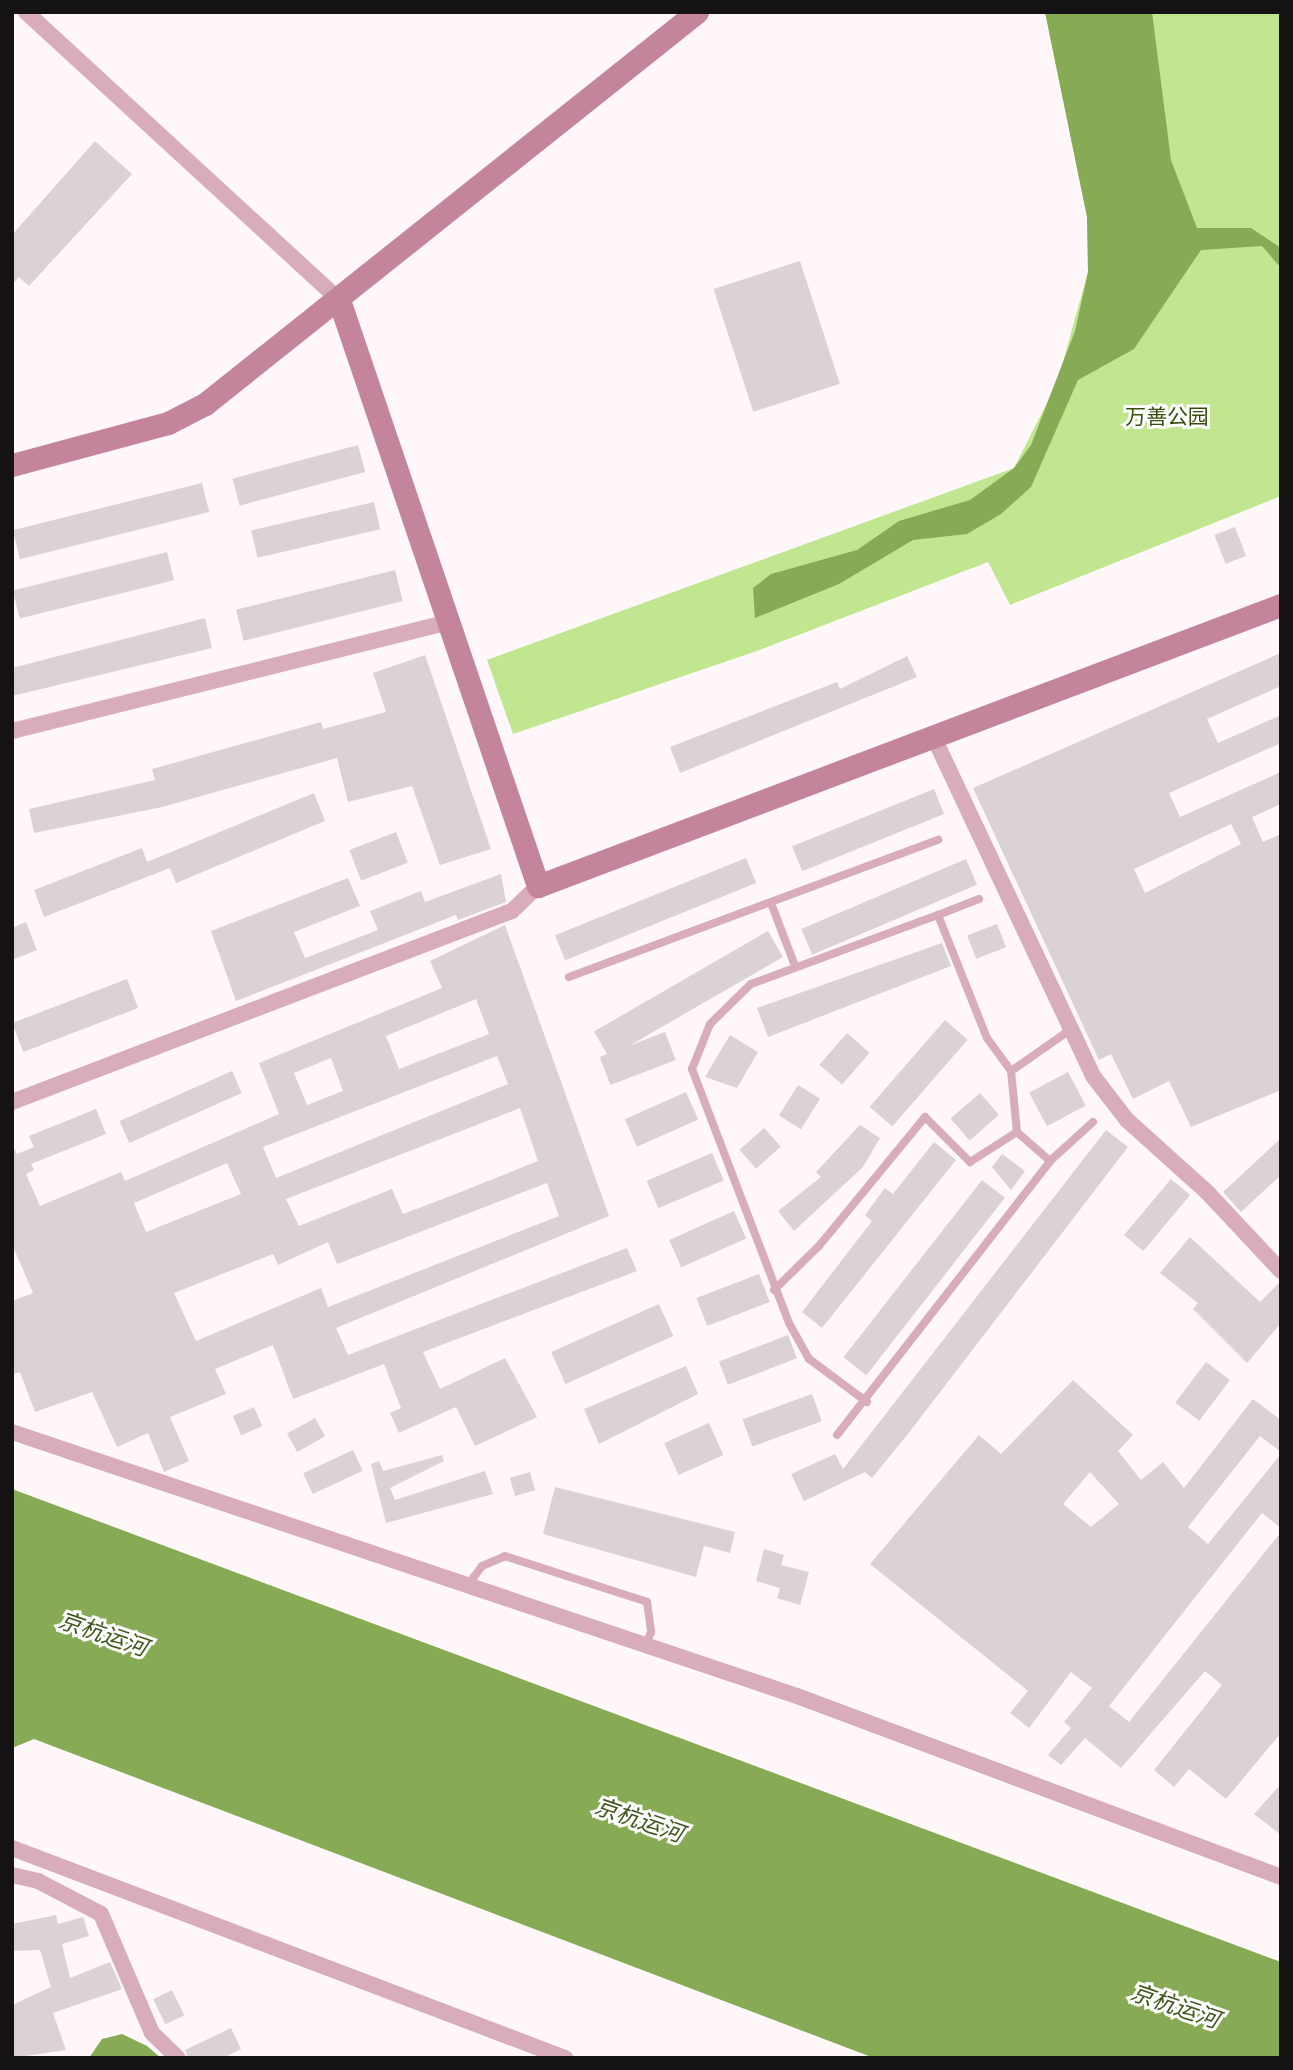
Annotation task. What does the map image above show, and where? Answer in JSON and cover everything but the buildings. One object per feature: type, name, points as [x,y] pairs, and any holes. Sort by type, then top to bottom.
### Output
[{"type":"street","points":[[26,12],[339,300],[538,886]]},
{"type":"street","points":[[12,465],[168,423],[205,404],[339,300],[697,12]]},
{"type":"street","points":[[12,1102],[512,911],[538,886],[935,740],[1281,605]]},
{"type":"street","points":[[12,731],[448,622]]},
{"type":"street","points":[[935,740],[1093,1076],[1127,1120],[1208,1192],[1281,1271]]},
{"type":"street","points":[[12,1433],[797,1696],[1281,1877]]},
{"type":"street","points":[[12,1848],[565,2058]]},
{"type":"street","points":[[12,1875],[38,1881],[102,1914],[152,2033],[178,2058]]},
{"type":"lane","points":[[569,977],[938,839]]},
{"type":"lane","points":[[867,1402],[809,1359],[774,1290],[692,1069],[710,1024],[730,999],[794,966],[979,899]]},
{"type":"lane","points":[[771,903],[794,966]]},
{"type":"lane","points":[[938,915],[987,1038],[1011,1071],[1017,1132],[1050,1161]]},
{"type":"lane","points":[[1011,1071],[1070,1030]]},
{"type":"lane","points":[[774,1290],[820,1246],[925,1117],[970,1162],[1017,1132]]},
{"type":"lane","points":[[837,1435],[867,1402],[1050,1161],[1093,1122]]},
{"type":"lane","points":[[466,1587],[482,1566],[505,1556],[647,1602],[651,1632],[645,1646]]},
{"type":"green space","name":"万善公园","points":[[1045,12],[1281,12],[1281,496],[1010,605],[988,562],[757,651],[513,734],[487,660],[1014,468],[1057,383],[1088,272],[1087,217]]},
{"type":"water","points":[[1045,12],[1152,12],[1171,160],[1197,228],[1251,228],[1281,248],[1281,268],[1262,246],[1201,250],[1134,349],[1078,380],[1031,487],[1001,514],[967,534],[913,540],[839,584],[755,618],[753,588],[771,574],[857,550],[899,521],[970,500],[1014,468],[1031,445],[1075,331],[1088,272],[1087,217]]},
{"type":"water","name":"京杭运河","points":[[12,1489],[1281,1962],[1281,2058],[874,2058],[34,1739],[12,1748]]},
{"type":"water","points":[[122,2034],[147,2046],[161,2058],[89,2058],[102,2039]]}]
